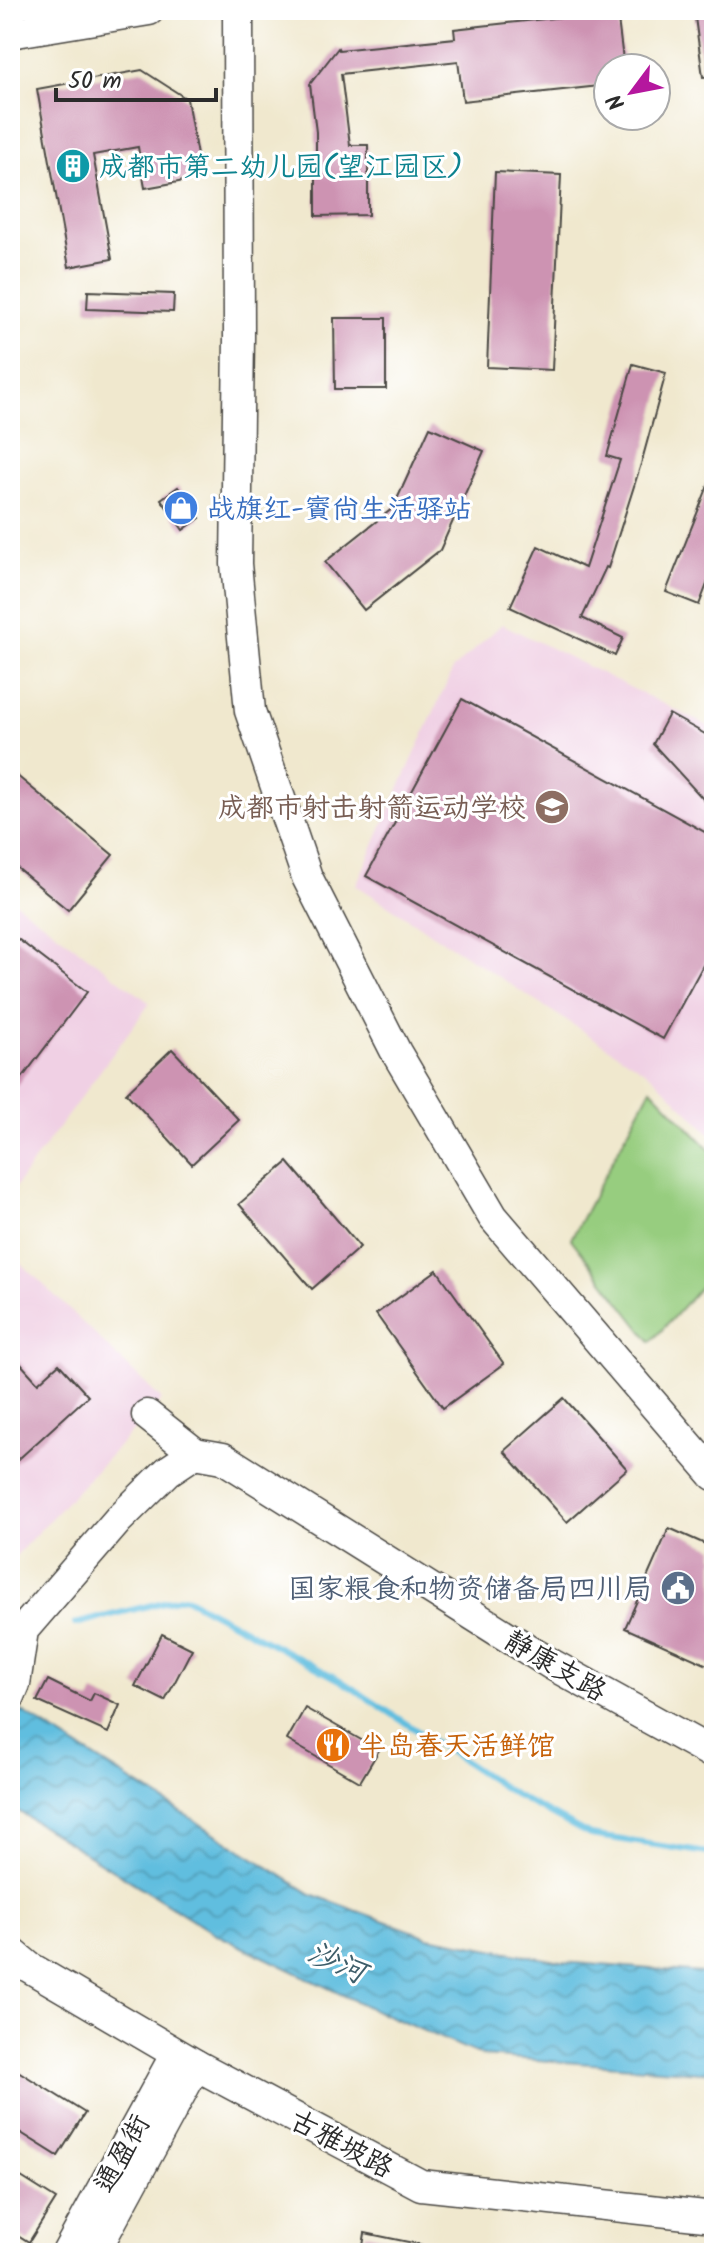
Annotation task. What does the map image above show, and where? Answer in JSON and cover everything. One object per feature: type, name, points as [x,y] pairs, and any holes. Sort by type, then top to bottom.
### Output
[{"type":"street","points":[[10,33],[149,10]]},
{"type":"street","points":[[238,10],[236,564],[250,711],[307,877],[396,1052],[493,1217],[714,1475]]},
{"type":"street","name":"静康支路","points":[[147,1415],[195,1453],[223,1458],[551,1664],[714,1754]]},
{"type":"street","points":[[10,1696],[21,1642],[118,1520],[168,1471],[195,1453]]},
{"type":"street","name":"古雅坡路","points":[[10,1951],[29,1967],[186,2059],[421,2185],[714,2217]]},
{"type":"street","name":"通盈街","points":[[67,2253],[186,2059]]},
{"type":"street","name":"通盈街","points":[[94,2253],[186,2059]]},
{"type":"shaded area","name":"成都市射击射箭运动学校","points":[[502,624],[714,729],[714,1137],[651,1075],[356,885],[453,669]]},
{"type":"shaded area","points":[[10,898],[150,1003],[10,1194]]},
{"type":"shaded area","points":[[10,1252],[162,1400],[10,1562]]},
{"type":"green space","points":[[651,1088],[714,1154],[714,1272],[651,1342],[571,1239]]},
{"type":"water","name":"沙河","points":[[10,1704],[311,1894],[428,1937],[562,1962],[714,1974],[714,2073],[483,2056],[372,2009],[216,1934],[10,1806]]},
{"type":"building","points":[[694,10],[714,10],[714,76],[703,77]]},
{"type":"building","points":[[617,11],[622,52],[592,52],[592,87],[463,101],[458,61],[341,74],[350,145],[368,145],[368,215],[316,216],[316,132],[310,84],[338,48],[455,38],[454,29]]},
{"type":"building","name":"成都市第二幼儿园(望江园区)","points":[[142,70],[187,99],[201,178],[145,188],[138,147],[93,155],[112,259],[69,267],[37,89]]},
{"type":"building","points":[[495,172],[561,175],[552,370],[487,367]]},
{"type":"building","points":[[88,291],[174,294],[173,312],[87,309]]},
{"type":"building","points":[[334,318],[386,318],[386,389],[335,389]]},
{"type":"building","points":[[633,364],[666,373],[608,568],[582,618],[623,638],[615,656],[510,607],[538,546],[585,568],[620,460],[607,456]]},
{"type":"building","points":[[430,427],[484,451],[440,550],[364,610],[325,562],[393,508]]},
{"type":"building","points":[[713,473],[714,566],[699,605],[666,592]]},
{"type":"building","name":"战旗红-賨尚生活驿站","points":[[178,487],[200,518],[183,530],[161,499]]},
{"type":"building","name":"成都市射击射箭运动学校","points":[[462,699],[714,837],[714,945],[663,1039],[366,876]]},
{"type":"building","points":[[669,714],[714,739],[714,811],[653,744]]},
{"type":"building","points":[[10,770],[113,855],[68,910],[10,862]]},
{"type":"building","points":[[10,933],[87,992],[10,1094]]},
{"type":"building","points":[[172,1049],[239,1120],[192,1164],[126,1093]]},
{"type":"building","points":[[288,1162],[360,1247],[312,1289],[239,1204]]},
{"type":"building","points":[[437,1270],[504,1364],[443,1408],[376,1314]]},
{"type":"building","points":[[10,1352],[38,1383],[59,1364],[88,1396],[10,1467]]},
{"type":"building","points":[[564,1398],[627,1469],[567,1522],[504,1451]]},
{"type":"building","name":"国家粮食和物资储备局四川局","points":[[669,1528],[714,1548],[714,1668],[625,1628]]},
{"type":"building","points":[[162,1634],[192,1649],[165,1701],[135,1686]]},
{"type":"building","points":[[48,1680],[90,1701],[94,1693],[120,1705],[108,1733],[37,1701]]},
{"type":"building","name":"半岛春天活鲜馆","points":[[305,1708],[379,1750],[360,1782],[287,1740]]},
{"type":"building","points":[[10,2066],[85,2113],[58,2156],[10,2126]]},
{"type":"building","points":[[10,2170],[56,2199],[29,2242],[10,2230]]},
{"type":"building","points":[[365,2233],[423,2245],[422,2253],[362,2253]]},
{"type":"waterway","points":[[75,1624],[184,1597],[340,1680],[515,1795],[590,1835],[714,1854]]},
{"type":"place","name":"成都市第二幼儿园(望江园区)","points":[[73,166]]},
{"type":"place","name":"战旗红-賨尚生活驿站","points":[[181,508]]},
{"type":"place","name":"成都市射击射箭运动学校","points":[[552,807]]},
{"type":"place","name":"国家粮食和物资储备局四川局","points":[[678,1588]]},
{"type":"place","name":"半岛春天活鲜馆","points":[[333,1745]]}]
